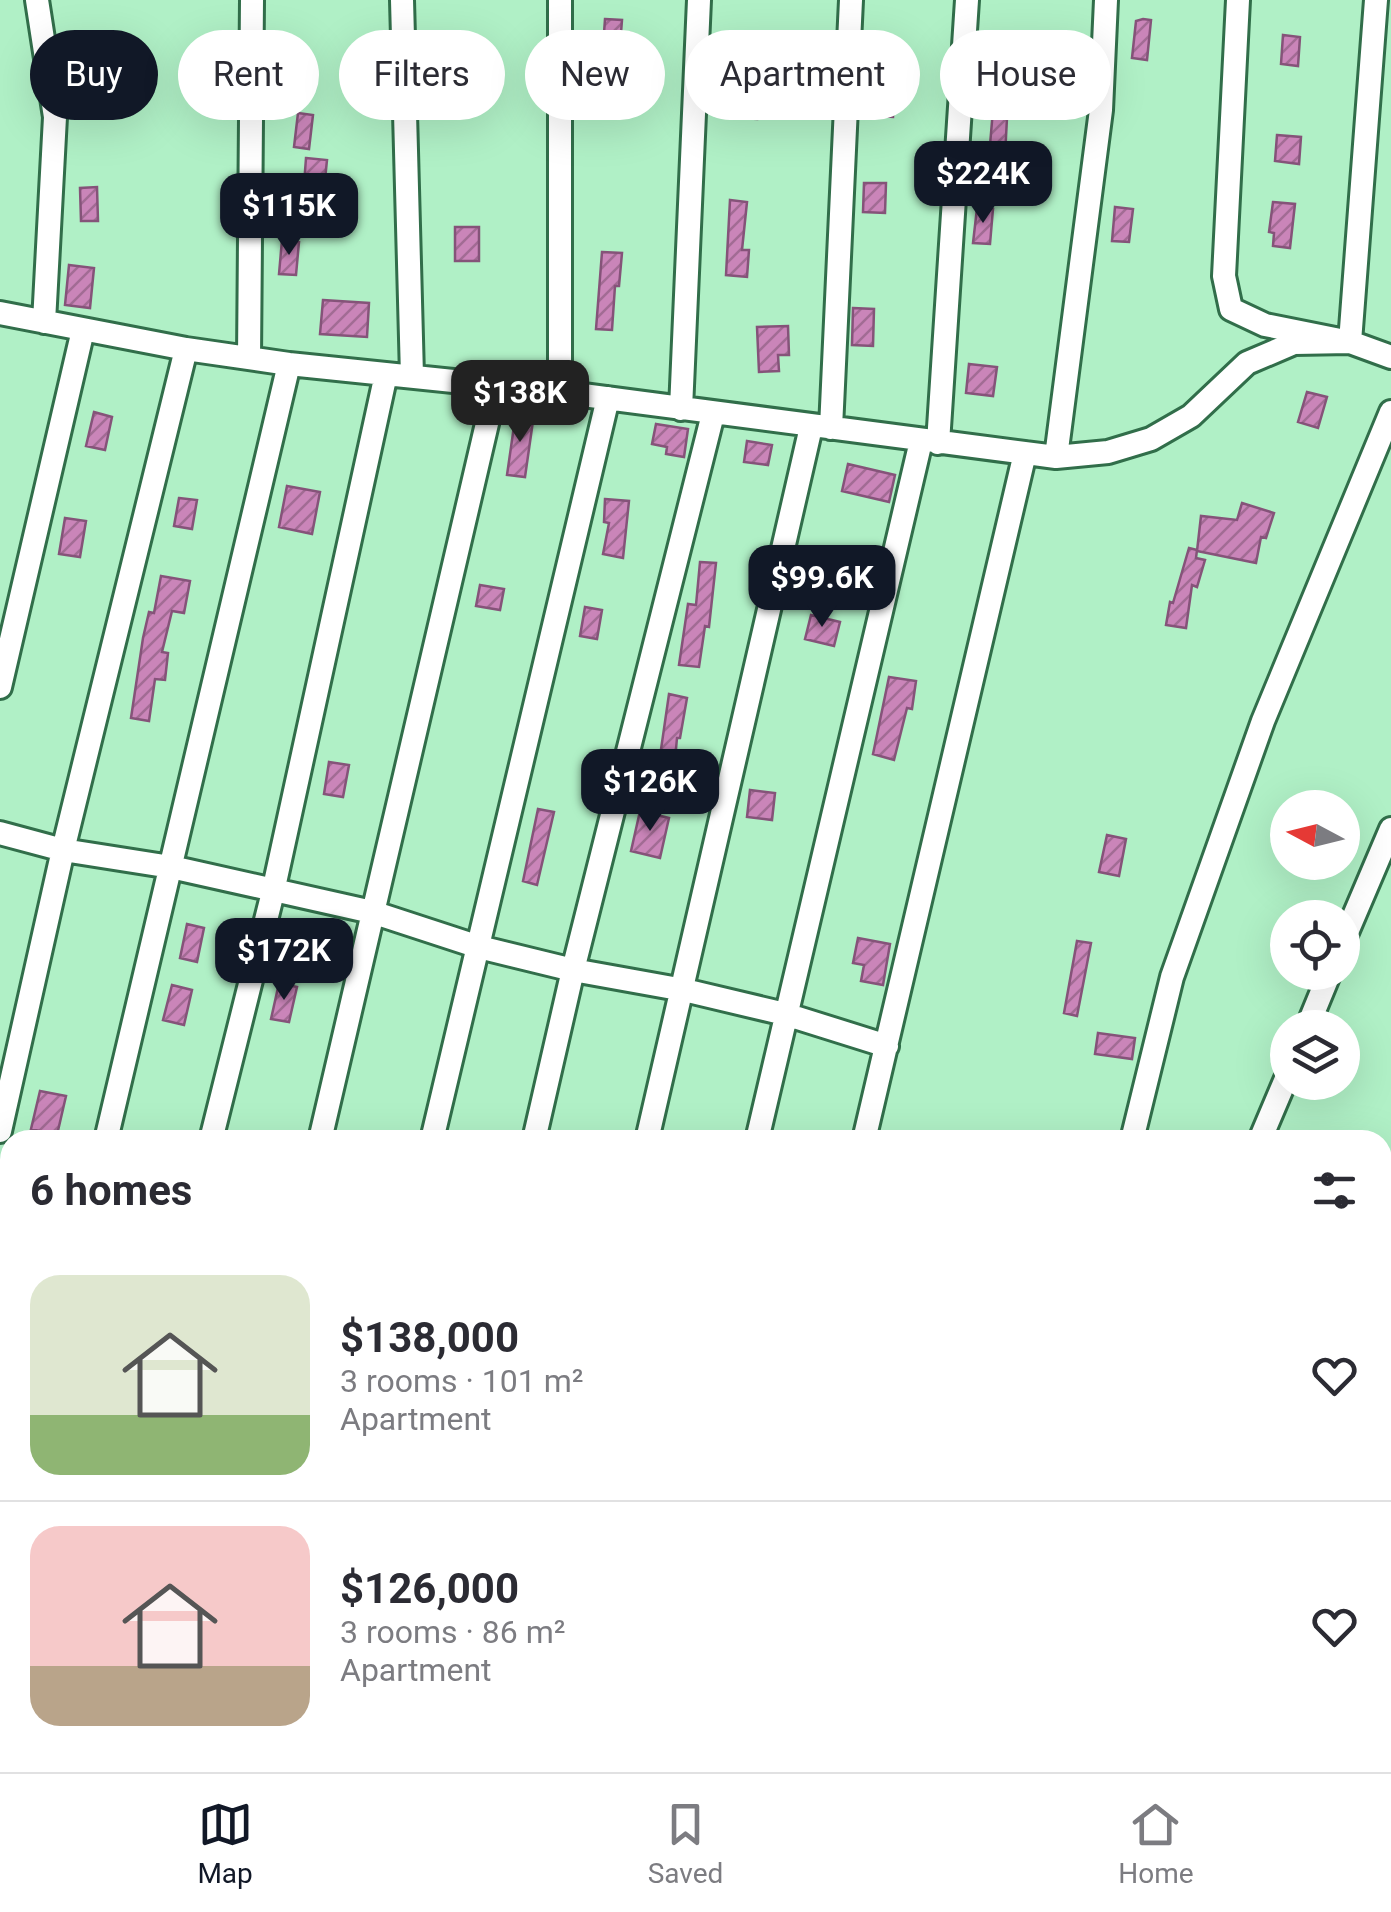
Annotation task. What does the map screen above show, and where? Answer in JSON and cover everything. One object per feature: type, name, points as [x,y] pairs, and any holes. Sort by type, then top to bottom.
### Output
[{"type":"street","points":[[37,0],[55,118],[44,322]]},
{"type":"street","points":[[249,358],[252,0]]},
{"type":"street","points":[[402,0],[412,376]]},
{"type":"street","points":[[560,0],[560,392]]},
{"type":"street","points":[[681,410],[699,0]]},
{"type":"street","points":[[649,1130],[821,427],[851,0]]},
{"type":"street","points":[[760,1130],[785,1014],[929,442],[967,0]]},
{"type":"street","points":[[1056,457],[1101,110],[1106,0]]},
{"type":"street","points":[[1238,0],[1224,276],[1232,309],[1265,325],[1350,342],[1391,356]]},
{"type":"street","points":[[1350,342],[1376,0]]},
{"type":"street","points":[[0,313],[186,349],[289,364],[560,392],[1056,457],[1108,452],[1150,439],[1191,416],[1247,364],[1294,343],[1350,342]]},
{"type":"street","points":[[0,687],[83,330]]},
{"type":"street","points":[[0,1130],[63,850],[186,349]]},
{"type":"street","points":[[108,1130],[289,364]]},
{"type":"street","points":[[214,1130],[273,892],[386,374]]},
{"type":"street","points":[[322,1130],[496,385]]},
{"type":"street","points":[[434,1130],[608,398]]},
{"type":"street","points":[[1134,1130],[1172,977],[1263,721],[1391,412]]},
{"type":"street","points":[[536,1130],[714,414]]},
{"type":"street","points":[[866,1130],[1025,454]]},
{"type":"street","points":[[1360,902],[1391,829]]},
{"type":"street","points":[[0,833],[63,850],[171,867],[372,912],[479,947],[785,1014],[887,1046]]},
{"type":"street","points":[[1264,1130],[1277,1100]]},
{"type":"building","points":[[605,19],[622,20],[621,30],[604,30]]},
{"type":"building","points":[[1151,20],[1147,60],[1132,58],[1136,21]]},
{"type":"building","points":[[1283,35],[1300,37],[1298,66],[1281,64]]},
{"type":"building","points":[[297,120],[312,120],[309,149],[294,147]]},
{"type":"building","points":[[992,120],[1007,120],[1004,175],[980,172],[983,145],[990,145]]},
{"type":"building","points":[[1277,135],[1301,137],[1299,164],[1275,161]]},
{"type":"building","points":[[306,158],[327,160],[323,199],[303,198]]},
{"type":"building","points":[[864,183],[886,183],[885,213],[863,212]]},
{"type":"building","points":[[97,187],[98,221],[81,221],[80,188]]},
{"type":"building","points":[[730,200],[747,202],[742,250],[749,250],[747,277],[726,275]]},
{"type":"building","points":[[1273,202],[1295,204],[1290,248],[1273,246],[1274,233],[1269,232]]},
{"type":"building","points":[[1115,207],[1133,209],[1129,242],[1112,241]]},
{"type":"building","points":[[977,208],[993,209],[990,244],[973,243]]},
{"type":"building","points":[[455,227],[479,227],[479,261],[455,261]]},
{"type":"building","points":[[282,240],[299,242],[296,275],[279,274]]},
{"type":"building","points":[[602,252],[622,253],[612,330],[596,329]]},
{"type":"building","points":[[69,265],[94,268],[90,308],[65,305]]},
{"type":"building","points":[[323,300],[369,303],[367,337],[320,334]]},
{"type":"building","points":[[853,308],[874,309],[873,346],[852,345]]},
{"type":"building","points":[[788,326],[789,355],[778,355],[779,371],[759,372],[757,327]]},
{"type":"building","points":[[969,364],[997,367],[993,396],[966,393]]},
{"type":"building","points":[[1307,392],[1327,397],[1318,428],[1298,422]]},
{"type":"building","points":[[94,412],[112,417],[105,450],[86,446]]},
{"type":"building","points":[[516,412],[534,414],[525,477],[507,475]]},
{"type":"building","points":[[656,424],[688,429],[684,457],[666,454],[667,447],[652,444]]},
{"type":"building","points":[[747,441],[772,445],[768,465],[744,462]]},
{"type":"building","points":[[848,464],[895,475],[889,502],[842,491]]},
{"type":"building","points":[[287,486],[320,492],[312,534],[279,527]]},
{"type":"building","points":[[179,498],[197,500],[192,529],[174,526]]},
{"type":"building","points":[[605,499],[629,501],[623,558],[603,554],[609,523],[604,522]]},
{"type":"building","points":[[1242,503],[1274,513],[1266,538],[1261,537],[1256,563],[1197,551],[1201,516],[1237,520]]},
{"type":"building","points":[[65,518],[86,521],[80,557],[59,554]]},
{"type":"building","points":[[1189,548],[1197,550],[1196,558],[1205,560],[1197,587],[1192,585],[1186,628],[1166,625],[1170,602],[1173,603]]},
{"type":"building","points":[[700,562],[716,563],[709,627],[705,626],[699,667],[679,665],[688,604],[696,605]]},
{"type":"building","points":[[805,573],[826,574],[823,607],[802,606]]},
{"type":"building","points":[[161,576],[190,581],[184,613],[172,611],[162,652],[168,653],[165,680],[155,679],[149,721],[131,718],[143,638],[149,612],[154,613]]},
{"type":"building","points":[[480,585],[504,589],[500,610],[476,606]]},
{"type":"building","points":[[585,607],[602,610],[597,639],[580,636]]},
{"type":"building","points":[[811,615],[840,622],[834,646],[805,639]]},
{"type":"building","points":[[889,677],[916,681],[912,709],[907,708],[894,760],[873,754]]},
{"type":"building","points":[[669,694],[687,698],[677,738],[672,793],[655,791]]},
{"type":"building","points":[[329,762],[349,765],[343,797],[324,794]]},
{"type":"building","points":[[750,790],[775,793],[772,820],[747,817]]},
{"type":"building","points":[[538,809],[554,812],[537,885],[523,881]]},
{"type":"building","points":[[640,811],[669,818],[660,858],[631,851]]},
{"type":"building","points":[[1107,835],[1126,839],[1119,876],[1099,872]]},
{"type":"building","points":[[187,924],[204,928],[197,962],[180,958]]},
{"type":"building","points":[[858,938],[890,944],[883,985],[861,981],[864,965],[853,963]]},
{"type":"building","points":[[1077,941],[1091,943],[1077,1016],[1064,1013]]},
{"type":"building","points":[[279,983],[297,987],[289,1022],[271,1019]]},
{"type":"building","points":[[172,985],[192,990],[184,1025],[163,1020]]},
{"type":"building","points":[[1098,1033],[1135,1038],[1132,1059],[1095,1054]]},
{"type":"building","points":[[40,1091],[66,1096],[58,1130],[31,1129]]}]
